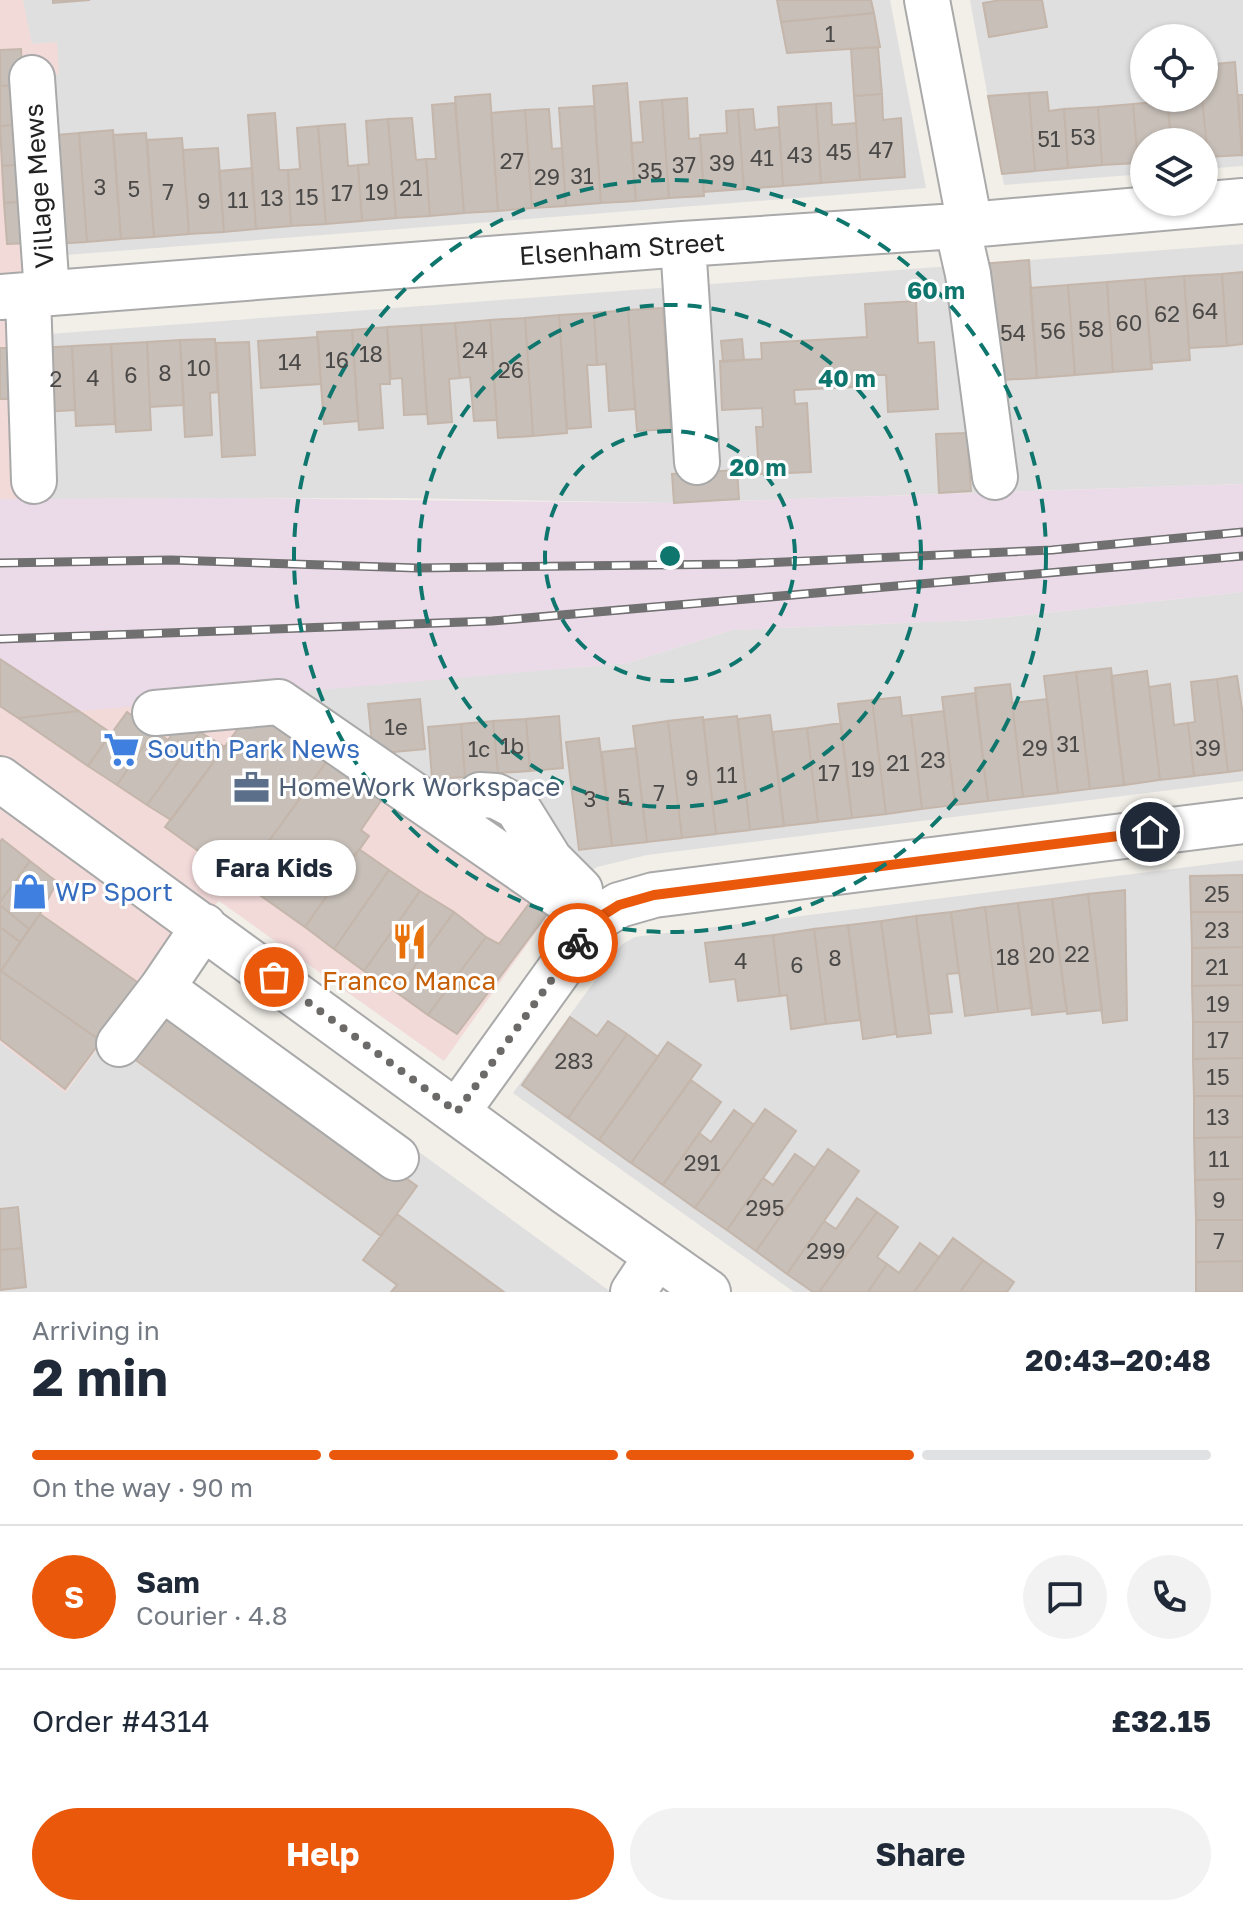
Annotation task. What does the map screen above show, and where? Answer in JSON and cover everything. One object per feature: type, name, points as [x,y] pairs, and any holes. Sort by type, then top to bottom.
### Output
[{"type":"street","points":[[927,0],[964,226],[995,477]]},
{"type":"street","name":"Village Mews","points":[[32,78],[25,295],[34,481]]},
{"type":"street","name":"Elsenham Street","points":[[25,295],[683,244],[964,226],[1243,201]]},
{"type":"street","points":[[683,244],[697,462]]},
{"type":"street","points":[[155,713],[279,702],[600,918]]},
{"type":"street","points":[[0,779],[708,1292]]},
{"type":"street","points":[[480,795],[496,796],[517,807],[550,860],[600,918]]},
{"type":"street","points":[[457,1112],[600,918],[619,905],[654,895],[1243,821]]},
{"type":"street","points":[[119,1044],[204,926]]},
{"type":"street","points":[[162,988],[396,1158]]},
{"type":"street","points":[[633,1292],[657,1256]]},
{"type":"shaded area","points":[[0,0],[23,0],[32,44],[57,42],[59,74],[39,76],[43,499],[0,499]]},
{"type":"shaded area","points":[[23,0],[890,0],[926,188],[53,256],[39,76],[57,43],[31,44]]},
{"type":"shaded area","points":[[970,0],[1243,0],[1243,166],[1218,168],[1218,128],[1130,128],[1130,175],[1004,185]]},
{"type":"shaded area","points":[[1243,244],[1243,484],[674,503],[396,498],[43,499],[36,335]]},
{"type":"shaded area","points":[[1243,484],[1243,592],[977,620],[732,630],[628,663],[79,711],[0,659],[0,499],[674,503]]},
{"type":"shaded area","points":[[1243,592],[1243,781],[647,855],[597,867],[566,887],[282,692],[628,663],[732,630],[977,620]]},
{"type":"shaded area","points":[[0,659],[282,692],[563,894],[444,1061],[219,901],[161,961],[65,1093],[0,1042]]},
{"type":"shaded area","points":[[1243,860],[1243,1292],[794,1292],[513,1093],[621,945],[635,937]]},
{"type":"shaded area","points":[[161,961],[611,1292],[0,1292],[0,1042],[66,1092]]},
{"type":"building","points":[[53,0],[90,0],[53,3]]},
{"type":"building","points":[[777,0],[871,0],[874,13],[781,22]]},
{"type":"building","points":[[1042,0],[1047,27],[989,37],[983,3]]},
{"type":"building","points":[[874,13],[880,47],[787,53],[781,22]]},
{"type":"building","points":[[878,47],[882,94],[854,96],[851,49]]},
{"type":"building","points":[[21,49],[23,85],[0,86],[0,50]]},
{"type":"building","points":[[1235,62],[1242,155],[1218,156],[1218,128],[1205,128],[1203,112],[1218,112],[1218,64]]},
{"type":"building","points":[[627,83],[636,201],[601,203],[593,86]]},
{"type":"building","points":[[23,85],[25,124],[0,126],[0,86]]},
{"type":"building","points":[[1047,92],[1049,111],[1064,109],[1068,168],[1035,171],[1029,93]]},
{"type":"building","points":[[1029,93],[1035,171],[1002,174],[988,96]]},
{"type":"building","points":[[490,94],[498,211],[464,213],[455,97]]},
{"type":"building","points":[[882,94],[883,120],[901,118],[905,177],[860,180],[854,96]]},
{"type":"building","points":[[1238,95],[1243,95],[1242,155]]},
{"type":"building","points":[[687,98],[689,139],[700,138],[704,196],[669,198],[662,100]]},
{"type":"building","points":[[662,100],[669,198],[636,201],[631,143],[643,142],[640,102]]},
{"type":"building","points":[[455,103],[464,213],[430,216],[426,159],[436,159],[432,105]]},
{"type":"building","points":[[831,103],[832,125],[856,123],[860,180],[821,183],[816,104]]},
{"type":"building","points":[[816,104],[821,183],[783,186],[778,107]]},
{"type":"building","points":[[1130,104],[1135,128],[1130,128],[1130,163],[1102,165],[1098,107]]},
{"type":"building","points":[[594,106],[601,203],[566,206],[559,108]]},
{"type":"building","points":[[1098,107],[1102,165],[1068,168],[1064,109]]},
{"type":"building","points":[[549,109],[552,149],[562,148],[566,206],[532,208],[525,110]]},
{"type":"building","points":[[753,109],[755,130],[779,127],[783,186],[744,189],[738,110]]},
{"type":"building","points":[[525,110],[532,208],[498,211],[491,113]]},
{"type":"building","points":[[738,110],[744,189],[704,192],[700,135],[727,133],[726,111]]},
{"type":"building","points":[[1134,112],[1169,112],[1170,128],[1135,128]]},
{"type":"building","points":[[1168,112],[1203,112],[1205,128],[1170,128]]},
{"type":"building","points":[[275,113],[279,170],[288,170],[291,226],[256,229],[248,115]]},
{"type":"building","points":[[412,118],[416,160],[426,159],[430,216],[396,218],[388,119]]},
{"type":"building","points":[[388,119],[396,218],[362,221],[358,165],[369,164],[366,121]]},
{"type":"building","points":[[25,124],[28,164],[2,166],[0,126]]},
{"type":"building","points":[[345,124],[348,166],[358,165],[362,221],[326,224],[318,126]]},
{"type":"building","points":[[318,126],[326,224],[291,226],[288,170],[300,169],[297,128]]},
{"type":"building","points":[[113,130],[121,239],[87,242],[79,133]]},
{"type":"building","points":[[79,133],[87,242],[52,244],[44,136]]},
{"type":"building","points":[[146,133],[154,237],[121,239],[113,135]]},
{"type":"building","points":[[182,138],[189,234],[154,237],[147,140]]},
{"type":"building","points":[[218,148],[224,232],[189,234],[183,150]]},
{"type":"building","points":[[28,164],[30,201],[4,203],[2,166]]},
{"type":"building","points":[[252,168],[256,229],[224,232],[219,171]]},
{"type":"building","points":[[30,201],[33,243],[7,244],[4,203]]},
{"type":"building","points":[[1029,260],[1037,378],[1001,380],[980,264]]},
{"type":"building","points":[[1243,272],[1243,344],[1227,346],[1222,274]]},
{"type":"building","points":[[1222,274],[1227,346],[1189,348],[1184,276]]},
{"type":"building","points":[[1184,276],[1190,360],[1151,363],[1145,279]]},
{"type":"building","points":[[1145,279],[1152,369],[1113,372],[1107,282]]},
{"type":"building","points":[[1107,282],[1113,372],[1075,375],[1068,285]]},
{"type":"building","points":[[1068,285],[1075,375],[1037,378],[1030,288]]},
{"type":"building","points":[[916,301],[918,343],[934,342],[938,409],[888,412],[886,375],[873,375],[873,386],[794,390],[795,404],[807,403],[811,472],[759,474],[756,427],[763,427],[762,408],[722,410],[720,361],[762,359],[761,343],[867,337],[865,304]]},
{"type":"building","points":[[663,308],[671,429],[637,431],[628,310]]},
{"type":"building","points":[[628,310],[635,409],[609,411],[606,364],[597,365],[594,313]]},
{"type":"building","points":[[594,313],[597,365],[587,365],[591,427],[567,429],[559,315]]},
{"type":"building","points":[[559,315],[567,433],[533,436],[525,318]]},
{"type":"building","points":[[525,318],[533,436],[498,438],[490,320]]},
{"type":"building","points":[[490,320],[497,420],[474,421],[470,377],[460,378],[455,323]]},
{"type":"building","points":[[455,323],[460,378],[449,379],[452,422],[428,424],[421,325]]},
{"type":"building","points":[[421,325],[427,414],[404,415],[402,378],[391,379],[387,327]]},
{"type":"building","points":[[387,327],[390,384],[380,384],[383,428],[359,430],[352,330]]},
{"type":"building","points":[[352,330],[358,421],[324,424],[317,332]]},
{"type":"building","points":[[318,337],[321,384],[261,388],[258,341]]},
{"type":"building","points":[[215,339],[218,392],[210,393],[212,435],[185,437],[180,340]]},
{"type":"building","points":[[742,339],[744,360],[723,362],[721,341]]},
{"type":"building","points":[[180,340],[184,405],[150,407],[147,342]]},
{"type":"building","points":[[147,342],[151,430],[116,432],[111,344]]},
{"type":"building","points":[[249,342],[255,455],[222,457],[216,343]]},
{"type":"building","points":[[111,344],[115,424],[76,426],[72,346]]},
{"type":"building","points":[[72,346],[75,410],[41,412],[38,348]]},
{"type":"building","points":[[0,348],[22,348],[23,399],[0,399]]},
{"type":"building","points":[[967,433],[971,491],[939,493],[936,434]]},
{"type":"building","points":[[737,470],[739,499],[674,503],[672,474]]},
{"type":"building","points":[[0,659],[79,711],[18,718],[0,706]]},
{"type":"building","points":[[1111,668],[1124,785],[1090,789],[1076,672]]},
{"type":"building","points":[[1147,671],[1160,780],[1124,785],[1111,676]]},
{"type":"building","points":[[1076,672],[1090,789],[1058,793],[1044,676]]},
{"type":"building","points":[[1237,676],[1243,715],[1243,770],[1228,772],[1217,679]]},
{"type":"building","points":[[1217,679],[1228,772],[1194,776],[1188,723],[1195,722],[1191,682]]},
{"type":"building","points":[[1010,684],[1023,797],[988,801],[975,688]]},
{"type":"building","points":[[1170,684],[1174,725],[1188,723],[1194,776],[1160,780],[1149,687]]},
{"type":"building","points":[[975,693],[988,801],[955,805],[942,697]]},
{"type":"building","points":[[900,697],[902,716],[911,715],[922,809],[886,814],[872,700]]},
{"type":"building","points":[[420,699],[425,749],[373,754],[368,704]]},
{"type":"building","points":[[1047,699],[1058,793],[1023,797],[1012,703]]},
{"type":"building","points":[[872,700],[886,814],[852,818],[838,704]]},
{"type":"building","points":[[79,711],[111,733],[88,766],[18,718]]},
{"type":"building","points":[[944,711],[955,805],[922,809],[911,715]]},
{"type":"building","name":"South Park News","points":[[127,712],[154,731],[117,785],[88,766]]},
{"type":"building","name":"HomeWork Workspace","points":[[282,715],[334,751],[240,881],[165,827],[246,718]]},
{"type":"building","points":[[770,715],[784,826],[750,830],[738,719]]},
{"type":"building","points":[[559,716],[563,768],[530,771],[526,719]]},
{"type":"building","points":[[737,716],[750,830],[716,834],[703,720]]},
{"type":"building","points":[[703,717],[716,834],[682,838],[668,721]]},
{"type":"building","points":[[526,719],[530,771],[498,773],[493,721]]},
{"type":"building","points":[[182,720],[200,732],[147,805],[117,785],[154,731],[168,740]]},
{"type":"building","points":[[493,721],[498,773],[465,777],[461,724]]},
{"type":"building","points":[[668,721],[682,838],[647,842],[633,726]]},
{"type":"building","points":[[841,723],[852,818],[818,822],[807,728]]},
{"type":"building","points":[[461,724],[465,777],[432,779],[428,727]]},
{"type":"building","points":[[807,728],[818,822],[784,826],[773,732]]},
{"type":"building","points":[[200,732],[225,747],[171,820],[147,805]]},
{"type":"building","points":[[599,738],[612,846],[579,850],[566,742]]},
{"type":"building","points":[[636,748],[647,842],[612,846],[602,752]]},
{"type":"building","points":[[333,753],[387,792],[361,830],[369,836],[305,927],[240,881]]},
{"type":"building","points":[[2,839],[30,861],[0,902],[0,842]]},
{"type":"building","points":[[359,849],[389,870],[334,949],[305,927]]},
{"type":"building","name":"WP Sport","points":[[30,861],[57,882],[29,929],[0,902]]},
{"type":"building","points":[[389,870],[420,891],[364,971],[334,949]]},
{"type":"building","points":[[1243,875],[1243,912],[1191,912],[1190,876]]},
{"type":"building","points":[[1125,890],[1127,1020],[1103,1023],[1088,894]]},
{"type":"building","name":"Franco Manca","points":[[420,891],[454,912],[396,992],[364,971]]},
{"type":"building","points":[[537,893],[554,905],[457,1034],[428,1015],[486,937],[499,944]]},
{"type":"building","points":[[1088,894],[1102,1010],[1067,1014],[1052,899]]},
{"type":"building","points":[[1052,899],[1067,1011],[1032,1015],[1018,903]]},
{"type":"building","points":[[1018,903],[1032,1008],[998,1012],[985,907]]},
{"type":"building","points":[[0,905],[29,929],[20,942],[0,927]]},
{"type":"building","points":[[985,907],[998,1012],[965,1016],[951,912]]},
{"type":"building","points":[[454,912],[486,937],[428,1015],[396,992]]},
{"type":"building","points":[[951,912],[959,973],[947,974],[952,1012],[929,1014],[916,916]]},
{"type":"building","points":[[1191,912],[1243,912],[1243,947],[1192,948]]},
{"type":"building","points":[[40,914],[140,984],[101,1041],[1,971]]},
{"type":"building","points":[[916,916],[931,1033],[897,1037],[881,921]]},
{"type":"building","points":[[881,921],[896,1034],[863,1039],[848,925]]},
{"type":"building","points":[[848,925],[860,1020],[826,1024],[814,929]]},
{"type":"building","points":[[0,927],[20,942],[1,971],[101,1041],[65,1089],[0,1039]]},
{"type":"building","points":[[814,929],[826,1024],[791,1029],[787,995],[780,996],[773,935]]},
{"type":"building","points":[[773,935],[780,996],[738,1001],[735,979],[710,982],[705,943]]},
{"type":"building","points":[[1243,947],[1243,985],[1192,986],[1192,948]]},
{"type":"building","points":[[1243,985],[1243,1022],[1193,1022],[1192,986]]},
{"type":"building","points":[[158,1002],[417,1186],[381,1236],[123,1051]]},
{"type":"building","points":[[570,1017],[597,1036],[608,1021],[627,1034],[568,1118],[522,1085]]},
{"type":"building","points":[[1193,1022],[1243,1022],[1243,1058],[1193,1059]]},
{"type":"building","points":[[627,1034],[658,1057],[599,1140],[568,1118]]},
{"type":"building","points":[[668,1042],[701,1065],[631,1163],[599,1140]]},
{"type":"building","points":[[1243,1058],[1243,1096],[1194,1096],[1193,1059]]},
{"type":"building","points":[[691,1080],[721,1102],[663,1185],[631,1163]]},
{"type":"building","points":[[1194,1096],[1243,1096],[1243,1137],[1194,1138]]},
{"type":"building","points":[[765,1109],[796,1131],[727,1230],[695,1208]]},
{"type":"building","points":[[734,1110],[754,1125],[695,1208],[663,1185],[699,1133],[711,1142]]},
{"type":"building","points":[[1243,1137],[1243,1179],[1195,1180],[1194,1138]]},
{"type":"building","points":[[828,1149],[859,1171],[787,1274],[756,1251]]},
{"type":"building","points":[[795,1154],[815,1168],[756,1251],[727,1230],[763,1178],[773,1185]]},
{"type":"building","points":[[1243,1179],[1243,1220],[1196,1220],[1195,1180]]},
{"type":"building","points":[[857,1198],[877,1212],[819,1292],[813,1292],[787,1274],[824,1221],[836,1229]]},
{"type":"building","points":[[18,1207],[22,1248],[0,1250],[0,1209]]},
{"type":"building","points":[[877,1212],[898,1227],[877,1257],[887,1264],[868,1292],[819,1292]]},
{"type":"building","points":[[397,1214],[504,1292],[391,1292],[397,1285],[363,1260]]},
{"type":"building","points":[[1196,1220],[1243,1220],[1243,1261],[1196,1262]]},
{"type":"building","points":[[953,1238],[983,1260],[960,1292],[914,1292]]},
{"type":"building","points":[[920,1243],[939,1257],[914,1292],[868,1292],[887,1264],[899,1273]]},
{"type":"building","points":[[22,1248],[26,1287],[0,1290],[0,1250]]},
{"type":"building","points":[[983,1260],[1014,1282],[1007,1292],[960,1292]]},
{"type":"building","points":[[1243,1261],[1243,1292],[1196,1292],[1196,1262]]},
{"type":"railway","points":[[0,563],[171,560],[417,568],[737,564],[1052,550],[1243,532]]},
{"type":"railway","points":[[0,639],[492,621],[1243,556]]},
{"type":"way so far","points":[[274,977],[457,1112],[578,943]]},
{"type":"place","name":"South Park News","points":[[121,749]]},
{"type":"place","name":"HomeWork Workspace","points":[[252,787]]},
{"type":"place","name":"WP Sport","points":[[29,892]]},
{"type":"place","name":"Franco Manca","points":[[409,942]]},
{"type":"place","name":"Fara Kids","points":[[274,977]]},
{"type":"route","points":[[578,943],[595,920],[619,905],[654,895],[1150,832]]}]
